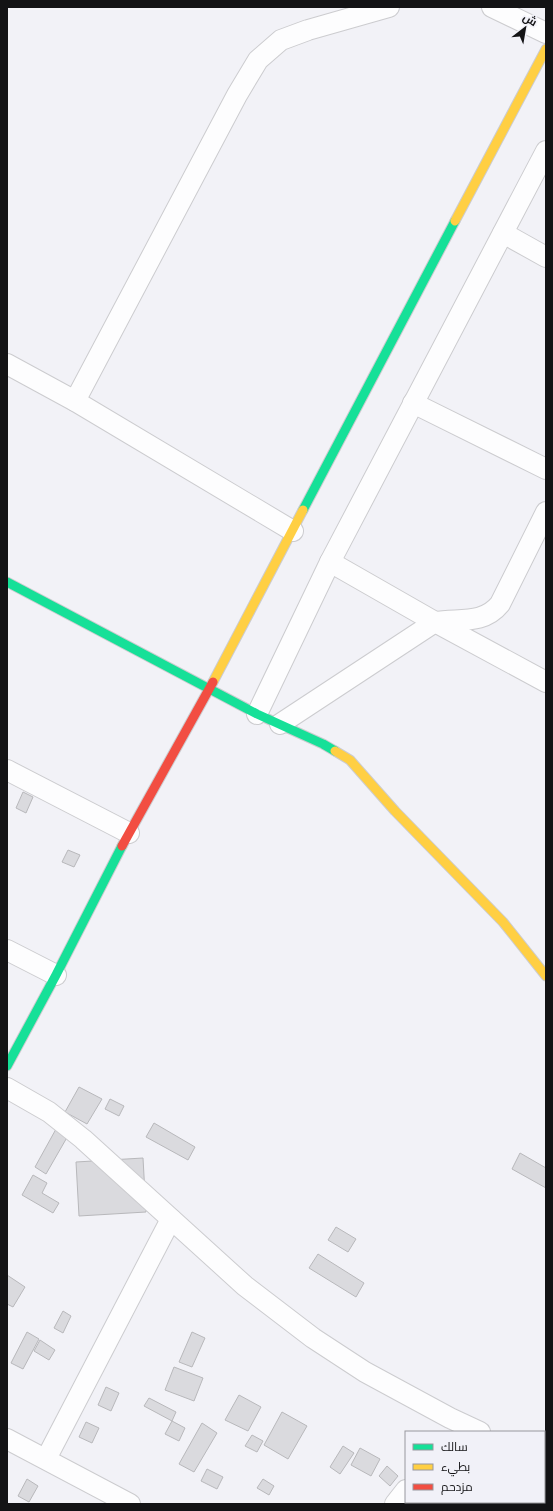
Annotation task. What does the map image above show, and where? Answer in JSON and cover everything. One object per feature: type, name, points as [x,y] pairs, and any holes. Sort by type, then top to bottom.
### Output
[{"type":"street","points":[[75,401],[237,95],[258,60],[282,40],[308,30],[390,7]]},
{"type":"street","points":[[492,7],[546,33]]},
{"type":"street","points":[[7,1066],[129,833],[209,689],[293,531],[546,49]]},
{"type":"street","points":[[258,714],[330,562],[546,151]]},
{"type":"street","points":[[503,234],[546,257]]},
{"type":"street","points":[[7,364],[75,401],[293,531]]},
{"type":"street","points":[[413,403],[546,469]]},
{"type":"street","points":[[280,724],[435,622],[473,619],[494,612],[500,604],[546,512]]},
{"type":"street","points":[[330,562],[435,622],[546,682]]},
{"type":"street","points":[[7,582],[209,689],[258,714],[323,744],[350,760],[395,811],[503,922],[546,976]]},
{"type":"street","points":[[7,770],[129,833]]},
{"type":"street","points":[[7,950],[56,975]]},
{"type":"street","points":[[7,1088],[55,1116],[83,1139],[245,1286],[313,1338],[446,1425],[475,1431]]},
{"type":"street","points":[[46,1459],[171,1219]]},
{"type":"street","points":[[7,1439],[130,1504]]},
{"type":"street","points":[[395,1504],[405,1491]]},
{"type":"building","points":[[23,792],[33,797],[26,813],[16,808]]},
{"type":"building","points":[[68,850],[80,855],[74,867],[62,862]]},
{"type":"building","points":[[79,1087],[102,1099],[87,1124],[65,1112]]},
{"type":"building","points":[[110,1099],[124,1106],[119,1116],[105,1109]]},
{"type":"building","points":[[61,1120],[73,1127],[46,1174],[35,1167]]},
{"type":"building","points":[[154,1123],[195,1147],[188,1160],[146,1137]]},
{"type":"building","points":[[520,1153],[546,1168],[546,1188],[512,1169]]},
{"type":"building","points":[[143,1158],[146,1212],[79,1216],[76,1162]]},
{"type":"building","points":[[33,1175],[47,1183],[42,1193],[59,1203],[53,1213],[22,1195]]},
{"type":"building","points":[[336,1227],[356,1239],[348,1252],[328,1240]]},
{"type":"building","points":[[318,1254],[364,1283],[356,1297],[309,1268]]},
{"type":"building","points":[[7,1275],[25,1287],[13,1307],[7,1304]]},
{"type":"building","points":[[63,1311],[71,1316],[63,1333],[54,1328]]},
{"type":"building","points":[[27,1332],[39,1339],[23,1369],[11,1363]]},
{"type":"building","points":[[192,1332],[205,1338],[192,1367],[179,1362]]},
{"type":"building","points":[[40,1340],[55,1350],[49,1360],[34,1351]]},
{"type":"building","points":[[174,1367],[203,1378],[194,1401],[165,1390]]},
{"type":"building","points":[[106,1387],[119,1393],[111,1411],[98,1405]]},
{"type":"building","points":[[239,1395],[261,1407],[248,1431],[225,1420]]},
{"type":"building","points":[[149,1398],[176,1412],[172,1421],[144,1406]]},
{"type":"building","points":[[282,1412],[307,1426],[288,1459],[264,1445]]},
{"type":"building","points":[[172,1421],[185,1428],[179,1441],[165,1434]]},
{"type":"building","points":[[86,1422],[99,1428],[92,1443],[79,1437]]},
{"type":"building","points":[[202,1423],[217,1433],[194,1472],[179,1464]]},
{"type":"building","points":[[252,1435],[263,1441],[257,1452],[245,1446]]},
{"type":"building","points":[[343,1446],[354,1453],[340,1474],[330,1467]]},
{"type":"building","points":[[360,1448],[380,1459],[371,1476],[351,1465]]},
{"type":"building","points":[[387,1466],[398,1476],[390,1486],[379,1476]]},
{"type":"building","points":[[207,1469],[223,1477],[217,1489],[201,1481]]},
{"type":"building","points":[[27,1479],[38,1486],[29,1502],[18,1496]]},
{"type":"building","points":[[263,1479],[274,1486],[269,1495],[257,1488]]},
{"type":"traffic: fast","points":[[303,510],[455,221]]},
{"type":"traffic: fast","points":[[7,582],[257,714],[335,751]]},
{"type":"traffic: fast","points":[[7,1066],[56,975],[122,846]]},
{"type":"traffic: slow","points":[[455,221],[546,49]]},
{"type":"traffic: slow","points":[[213,682],[303,510]]},
{"type":"traffic: slow","points":[[335,751],[350,760],[395,811],[503,922],[546,976]]},
{"type":"traffic: jam","points":[[122,846],[213,682]]}]
